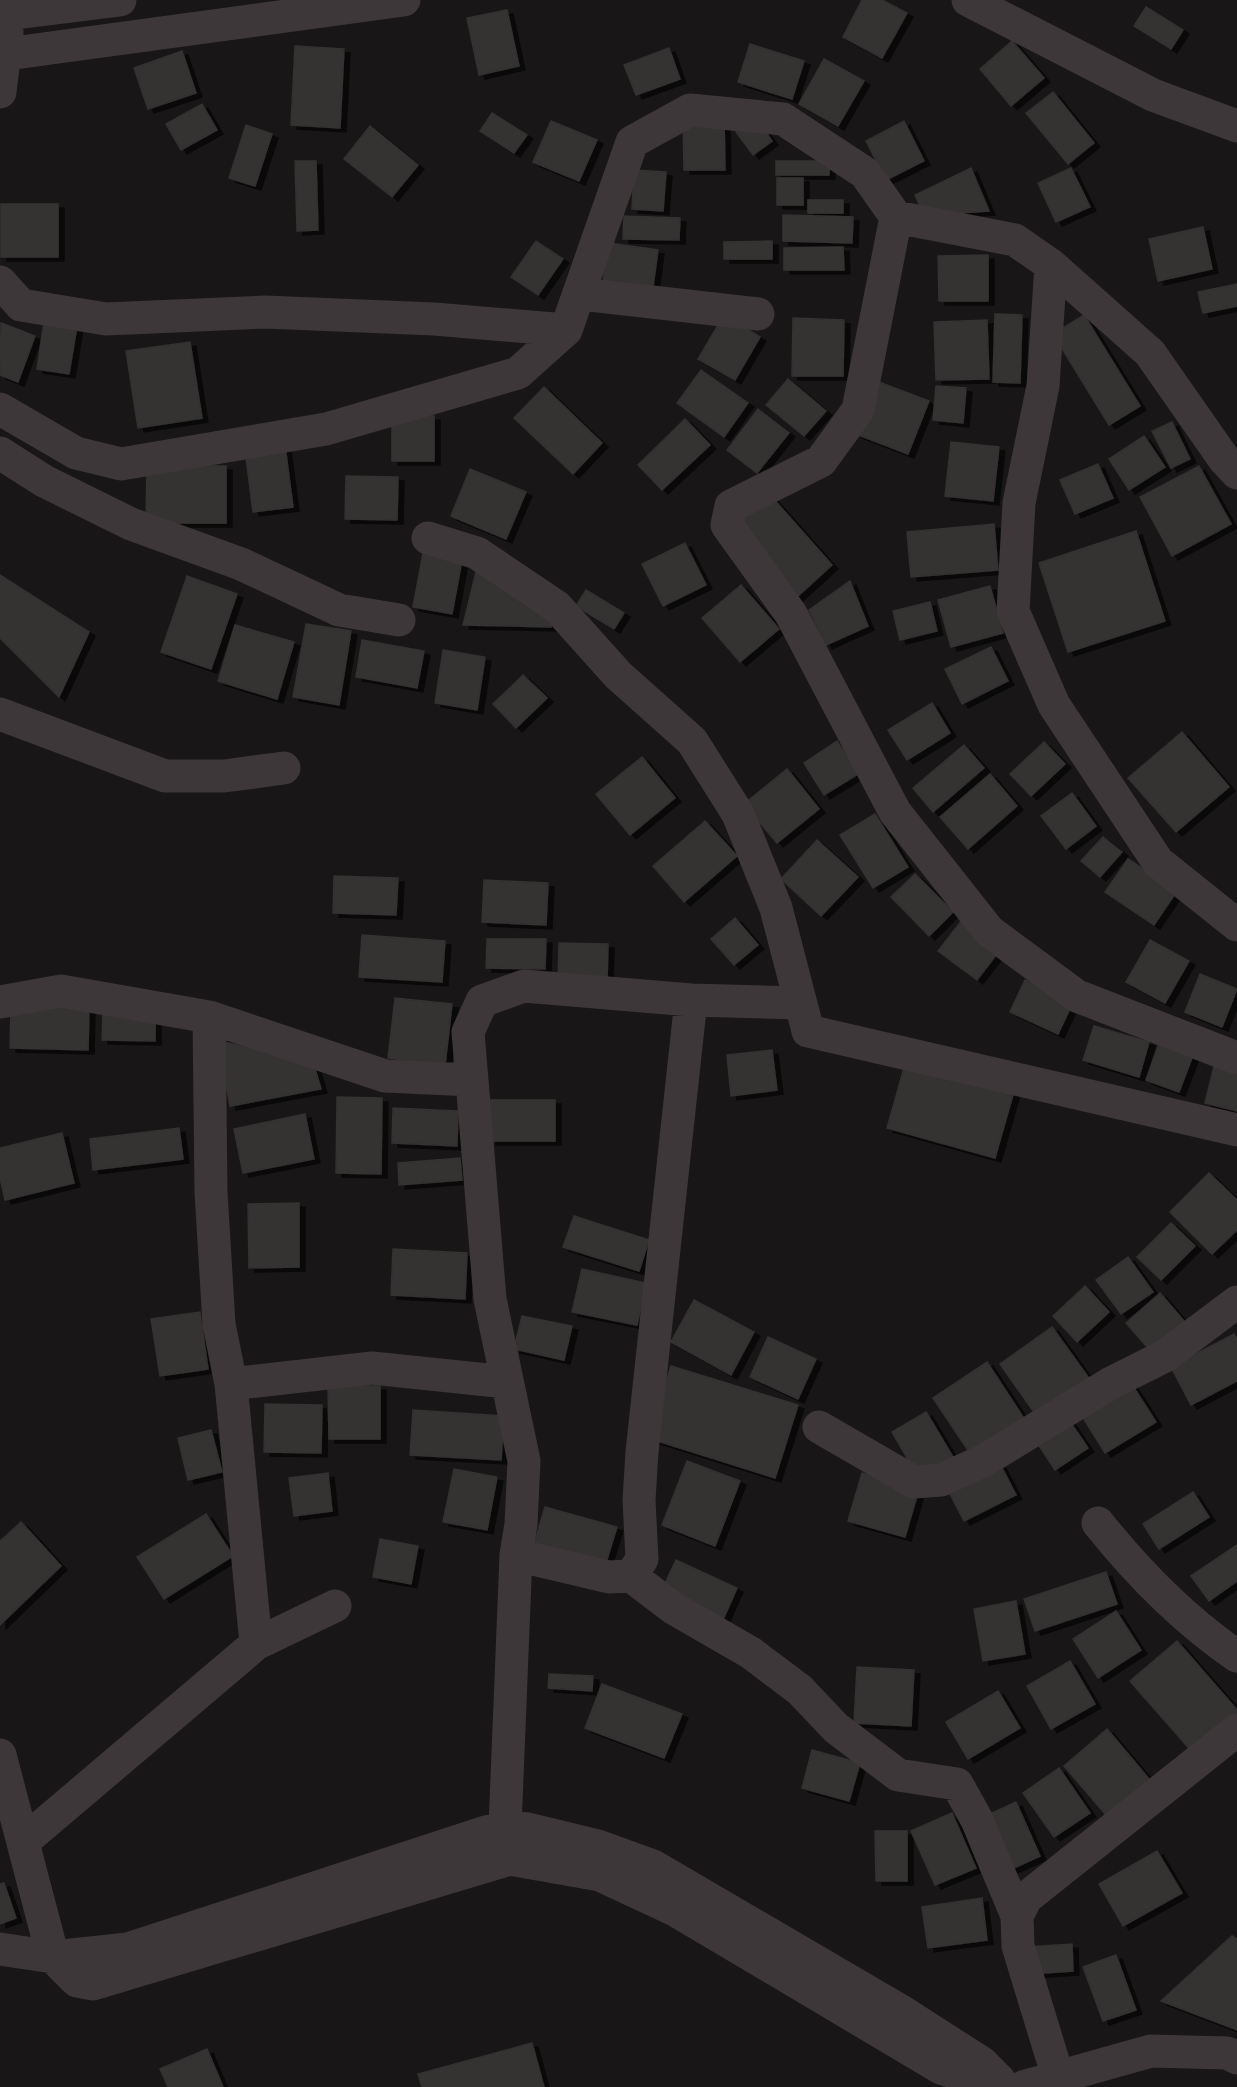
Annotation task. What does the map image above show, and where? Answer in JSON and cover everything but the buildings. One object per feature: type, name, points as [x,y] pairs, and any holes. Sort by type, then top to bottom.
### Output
[{"type":"street","points":[[0,92],[5,15],[120,0]]},
{"type":"street","points":[[2,54],[404,0]]},
{"type":"street","points":[[968,0],[1153,95],[1237,126]]},
{"type":"street","points":[[0,409],[76,453],[121,464],[326,429],[518,373],[566,330],[581,294],[632,142],[690,110],[783,119],[865,172],[896,217],[1014,240],[1051,265],[1150,353],[1224,459],[1237,473]]},
{"type":"street","points":[[896,217],[858,410],[821,461],[731,506],[727,525],[791,614],[895,812],[989,931],[1077,996],[1237,1058]]},
{"type":"street","points":[[1051,265],[1043,386],[1019,503],[1013,611],[1054,705],[1158,862],[1237,925]]},
{"type":"street","points":[[0,282],[21,305],[106,319],[265,312],[434,319],[566,330]]},
{"type":"street","points":[[581,294],[758,314]]},
{"type":"street","points":[[0,453],[44,481],[131,524],[242,564],[339,610],[399,620]]},
{"type":"street","points":[[428,538],[477,553],[557,607],[618,675],[692,741],[738,814],[776,908],[808,1031],[1237,1130]]},
{"type":"street","points":[[0,714],[165,776],[224,776],[284,768]]},
{"type":"street","points":[[508,1843],[516,1555],[521,1524],[524,1461],[490,1299],[468,1032],[482,1001],[524,986],[691,1000],[800,1003]]},
{"type":"street","points":[[0,1002],[61,991],[209,1017],[385,1076],[472,1080]]},
{"type":"street","points":[[631,1576],[642,1559],[639,1500],[642,1452],[691,1000]]},
{"type":"street","points":[[209,1017],[211,1192],[219,1324],[231,1384],[256,1644]]},
{"type":"street","points":[[819,1428],[914,1482],[941,1480],[983,1461],[1111,1383],[1165,1356],[1237,1302]]},
{"type":"street","points":[[231,1384],[372,1368],[507,1382]]},
{"type":"street","points":[[1098,1523],[1131,1565],[1212,1639],[1237,1656]]},
{"type":"street","points":[[516,1555],[609,1576],[631,1576],[673,1608],[751,1653],[800,1690],[836,1728],[898,1776],[957,1784],[977,1820],[1017,1916],[1018,1946],[1058,2077]]},
{"type":"street","points":[[23,1842],[256,1644],[335,1606]]},
{"type":"street","points":[[1017,1916],[1026,1898],[1237,1730]]},
{"type":"street","points":[[0,1755],[53,1957],[77,1982],[93,1984],[508,1843],[528,1829],[598,1846],[653,1866],[901,2011],[982,2063],[1005,2087]]},
{"type":"street","points":[[508,1843],[600,1875],[675,1910],[941,2068],[997,2087]]},
{"type":"street","points":[[5,1954],[53,1957]]},
{"type":"street","points":[[1023,2087],[1151,2051],[1227,2053],[1237,2058]]}]
